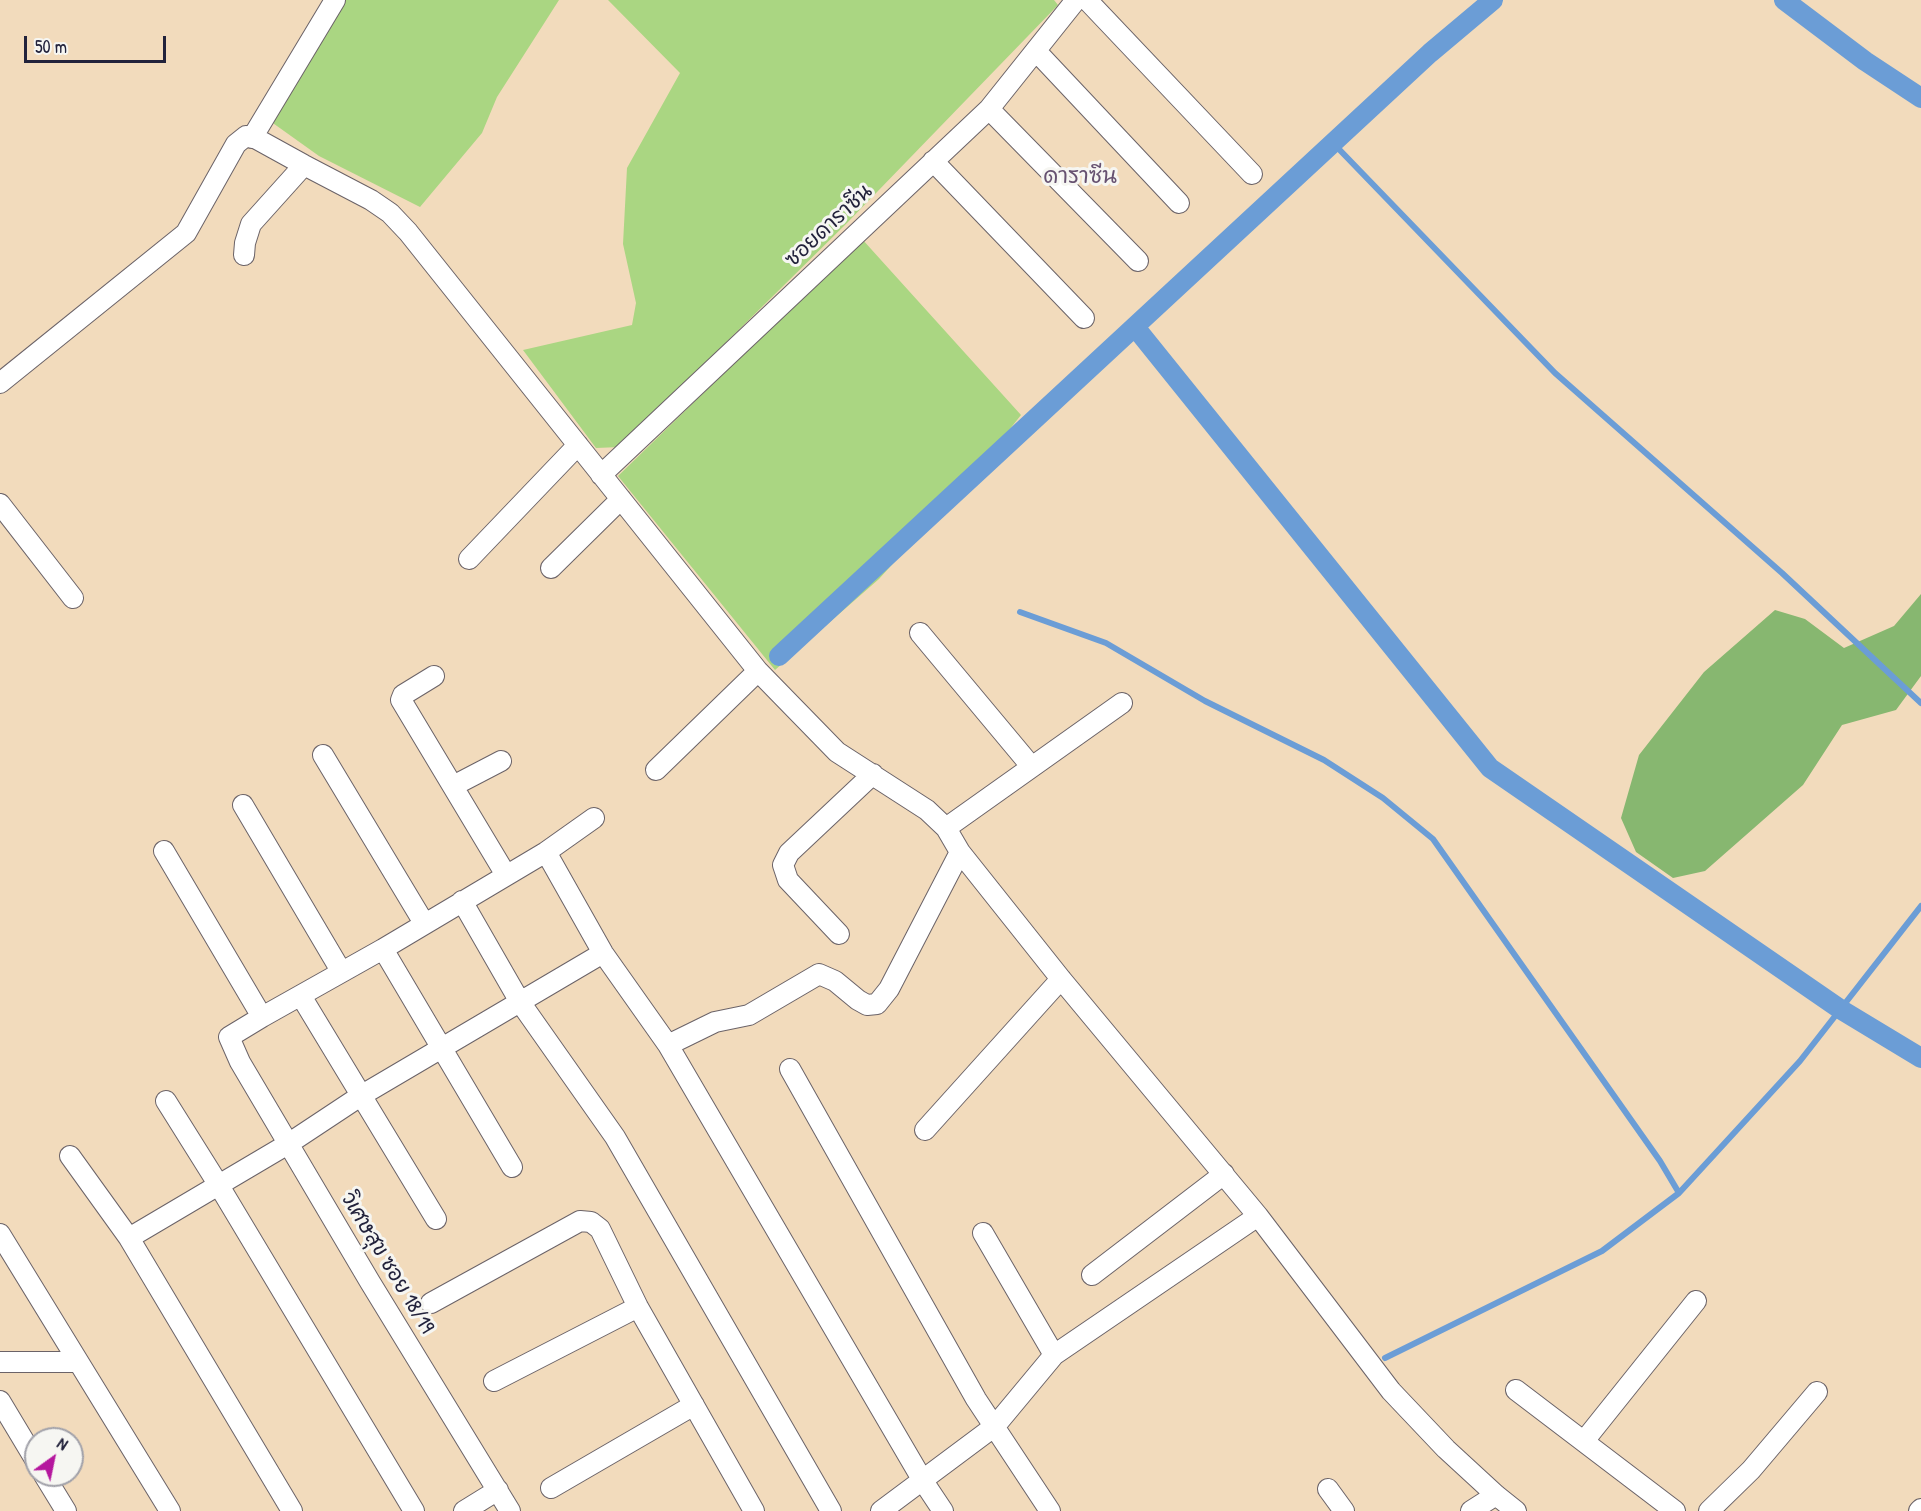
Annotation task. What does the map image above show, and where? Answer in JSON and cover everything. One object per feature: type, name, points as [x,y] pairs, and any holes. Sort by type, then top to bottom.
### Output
[{"type":"street","points":[[252,138],[335,0]]},
{"type":"street","name":"ซอยดาราซีน","points":[[601,475],[989,109],[1076,0]]},
{"type":"street","points":[[1096,4],[1252,174]]},
{"type":"street","points":[[1036,51],[1179,203]]},
{"type":"street","points":[[989,109],[1138,261]]},
{"type":"street","points":[[0,383],[186,233],[236,144],[246,136],[371,200],[396,219],[758,671],[837,752],[927,810],[946,828],[960,852],[1061,979],[1258,1216],[1391,1391],[1446,1449],[1516,1511]]},
{"type":"street","points":[[933,161],[1084,318]]},
{"type":"street","points":[[244,255],[247,232],[251,225],[304,165]]},
{"type":"street","points":[[469,559],[578,445]]},
{"type":"street","points":[[550,568],[621,499]]},
{"type":"street","points":[[0,504],[73,598]]},
{"type":"street","points":[[920,633],[1031,766]]},
{"type":"street","points":[[656,770],[758,671]]},
{"type":"street","points":[[434,676],[403,695],[401,700],[506,875]]},
{"type":"street","points":[[946,828],[1122,703]]},
{"type":"street","points":[[323,755],[424,923]]},
{"type":"street","points":[[453,786],[501,760]]},
{"type":"street","points":[[839,934],[788,880],[783,865],[789,853],[873,774]]},
{"type":"street","points":[[243,805],[341,971]]},
{"type":"street","points":[[164,851],[262,1017],[382,950],[546,852],[594,818]]},
{"type":"street","points":[[546,852],[603,953],[668,1045],[923,1481],[943,1511]]},
{"type":"street","points":[[668,1045],[715,1022],[749,1015],[819,974],[835,981],[867,1005],[877,1004],[889,989],[960,852]]},
{"type":"street","points":[[462,901],[520,1002],[615,1137],[831,1511]]},
{"type":"street","points":[[382,950],[512,1167]]},
{"type":"street","points":[[129,1238],[288,1144],[362,1095],[603,953]]},
{"type":"street","points":[[925,1130],[1061,979]]},
{"type":"street","points":[[301,996],[436,1219]]},
{"type":"street","name":"วิเศษสุข ซอย 18/19","points":[[262,1017],[229,1037],[229,1041],[370,1282],[510,1511]]},
{"type":"street","points":[[790,1069],[976,1399],[1050,1511]]},
{"type":"street","points":[[166,1101],[414,1511]]},
{"type":"street","points":[[70,1156],[129,1238],[292,1511]]},
{"type":"street","points":[[1092,1275],[1224,1174]]},
{"type":"street","points":[[881,1511],[995,1426],[1054,1355],[1258,1216]]},
{"type":"street","points":[[431,1303],[580,1221],[591,1222],[600,1228],[638,1307],[754,1511]]},
{"type":"street","points":[[982,1233],[1054,1355]]},
{"type":"street","points":[[0,1234],[170,1511]]},
{"type":"street","points":[[1584,1441],[1696,1301]]},
{"type":"street","points":[[494,1381],[638,1307]]},
{"type":"street","points":[[0,1362],[78,1362]]},
{"type":"street","points":[[1516,1390],[1675,1511]]},
{"type":"street","points":[[1709,1511],[1751,1470],[1817,1392]]},
{"type":"street","points":[[0,1401],[24,1441]]},
{"type":"street","points":[[551,1488],[694,1406]]},
{"type":"street","points":[[51,1487],[66,1511]]},
{"type":"street","points":[[1328,1489],[1344,1511]]},
{"type":"street","points":[[464,1511],[498,1490]]},
{"type":"street","points":[[1470,1511],[1496,1495]]},
{"type":"green space","points":[[342,0],[559,0],[497,97],[482,133],[420,207],[319,156],[270,121]]},
{"type":"green space","points":[[608,0],[1054,0],[1058,5],[847,223],[620,447],[596,448],[523,350],[632,325],[636,303],[623,244],[627,168],[680,73]]},
{"type":"green space","points":[[862,239],[1021,415],[975,473],[879,579],[775,670],[618,476]]},
{"type":"green space","points":[[1921,594],[1921,676],[1896,710],[1842,725],[1803,785],[1705,871],[1673,878],[1636,852],[1621,818],[1639,755],[1704,672],[1775,610],[1805,619],[1844,648],[1894,626]]},
{"type":"waterway","points":[[779,656],[1430,53],[1493,0]]},
{"type":"waterway","points":[[1784,0],[1865,61],[1921,98]]},
{"type":"waterway","points":[[1333,143],[1555,373],[1782,573],[1921,703]]},
{"type":"waterway","points":[[1135,327],[1490,768],[1840,1009],[1921,1058]]},
{"type":"waterway","points":[[1020,612],[1106,643],[1205,701],[1324,760],[1383,798],[1433,839],[1660,1161],[1679,1193]]},
{"type":"waterway","points":[[1385,1358],[1602,1251],[1679,1193],[1800,1061],[1921,906]]},
{"type":"district","name":"ดาราซีน","points":[[1080,177]]}]
